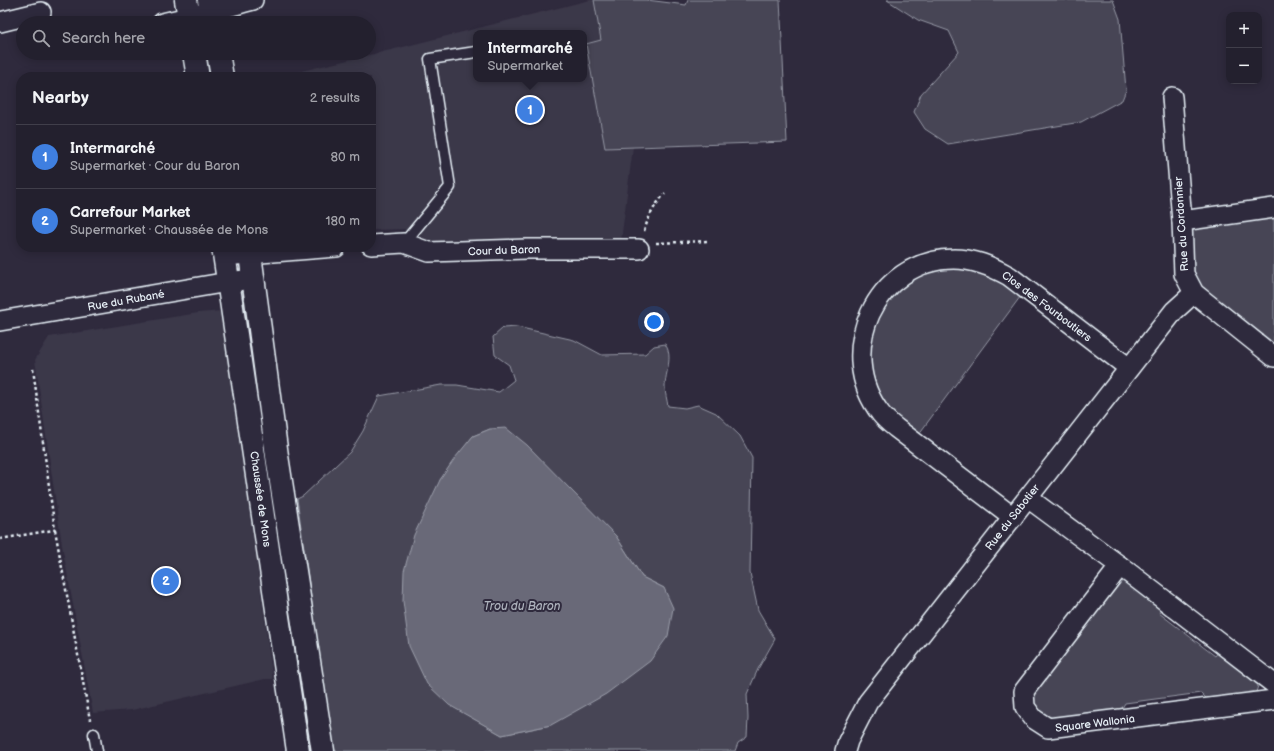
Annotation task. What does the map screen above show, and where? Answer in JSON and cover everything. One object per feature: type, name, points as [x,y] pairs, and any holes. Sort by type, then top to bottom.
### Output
[{"type":"main road","points":[[195,60],[197,72]]},
{"type":"main road","points":[[219,60],[221,72]]},
{"type":"main road","name":"Chaussée de Mons","points":[[223,252],[298,751]]},
{"type":"main road","name":"Chaussée de Mons","points":[[249,252],[277,456],[323,751]]},
{"type":"street","points":[[188,14],[211,11],[253,0]]},
{"type":"street","points":[[25,16],[42,12]]},
{"type":"street","points":[[0,22],[16,18]]},
{"type":"street","name":"Rue du Cordonnier","points":[[1172,97],[1182,221],[1184,274],[1194,293],[1274,357]]},
{"type":"street","points":[[1182,221],[1274,208]]},
{"type":"street","name":"Cour du Baron","points":[[376,245],[404,243],[430,252],[527,249],[639,249]]},
{"type":"street","name":"Clos des Fourboutiers","points":[[1013,517],[896,428],[881,414],[870,397],[861,369],[860,347],[866,321],[876,301],[891,284],[914,268],[933,262],[954,259],[974,261],[991,266],[1009,276],[1129,368]]},
{"type":"street","name":"Rue du Rubané","points":[[0,321],[228,282],[253,280]]},
{"type":"street","name":"Rue du Sabotier","points":[[845,751],[851,734],[868,702],[1174,311],[1194,293]]},
{"type":"street","points":[[1028,498],[1120,566],[1274,684]]},
{"type":"street","name":"Square Wallonia","points":[[1120,566],[1024,691],[1025,707],[1034,719],[1048,728],[1274,700]]},
{"type":"lane","points":[[404,243],[450,187],[430,59],[473,52]]},
{"type":"lane","points":[[94,734],[97,751]]},
{"type":"path","points":[[639,249],[651,212],[657,202],[665,194]]},
{"type":"path","points":[[639,249],[655,243],[708,241]]},
{"type":"path","points":[[33,369],[55,530],[89,715],[94,734]]},
{"type":"path","points":[[0,540],[59,529]]},
{"type":"shaded area","points":[[594,0],[601,40],[587,44],[605,148],[633,147],[620,249],[444,247],[404,229],[376,230],[376,72],[297,72],[348,60],[376,60],[376,53]]},
{"type":"shaded area","points":[[594,0],[647,0],[686,5],[688,0],[780,0],[787,142],[605,148],[587,49],[587,44],[601,40]]},
{"type":"shaded area","points":[[887,0],[1113,0],[1120,19],[1126,90],[1122,100],[1081,122],[948,144],[925,129],[914,112],[921,94],[959,52],[949,31],[918,20]]},
{"type":"shaded area","points":[[1263,210],[1274,219],[1274,357],[1194,293],[1182,221]]},
{"type":"shaded area","points":[[954,259],[1026,289],[913,442],[881,414],[860,347],[891,283]]},
{"type":"shaded area","points":[[222,311],[273,679],[265,679],[132,710],[93,713],[62,545],[35,360],[49,337],[198,313]]},
{"type":"shaded area","points":[[517,327],[574,340],[602,355],[645,354],[654,346],[665,344],[669,354],[665,381],[668,406],[685,408],[698,405],[716,413],[740,436],[752,458],[750,573],[758,610],[775,639],[758,669],[747,694],[747,737],[738,743],[735,751],[333,751],[297,499],[303,496],[350,452],[363,431],[379,396],[441,385],[457,385],[499,392],[514,380],[509,365],[495,355],[493,337],[503,328]],"holes":[[[490,429],[616,536],[642,577],[664,588],[551,725],[502,735],[450,705],[440,480],[473,436]]]},
{"type":"shaded area","points":[[1120,566],[1166,602],[1159,613],[1215,656],[1224,646],[1259,683],[1256,692],[1251,698],[1215,707],[1201,693],[1125,703],[1115,720],[1048,728],[1024,691]]},
{"type":"water","name":"Trou du Baron","points":[[506,428],[527,445],[616,536],[642,577],[664,588],[673,608],[668,636],[650,661],[606,694],[551,725],[502,735],[449,705],[427,684],[409,646],[403,601],[404,571],[414,535],[440,480],[455,458],[473,436],[490,429]]},
{"type":"place","name":"Intermarché","points":[[530,110]]},
{"type":"place","name":"Carrefour Market","points":[[166,581]]}]
